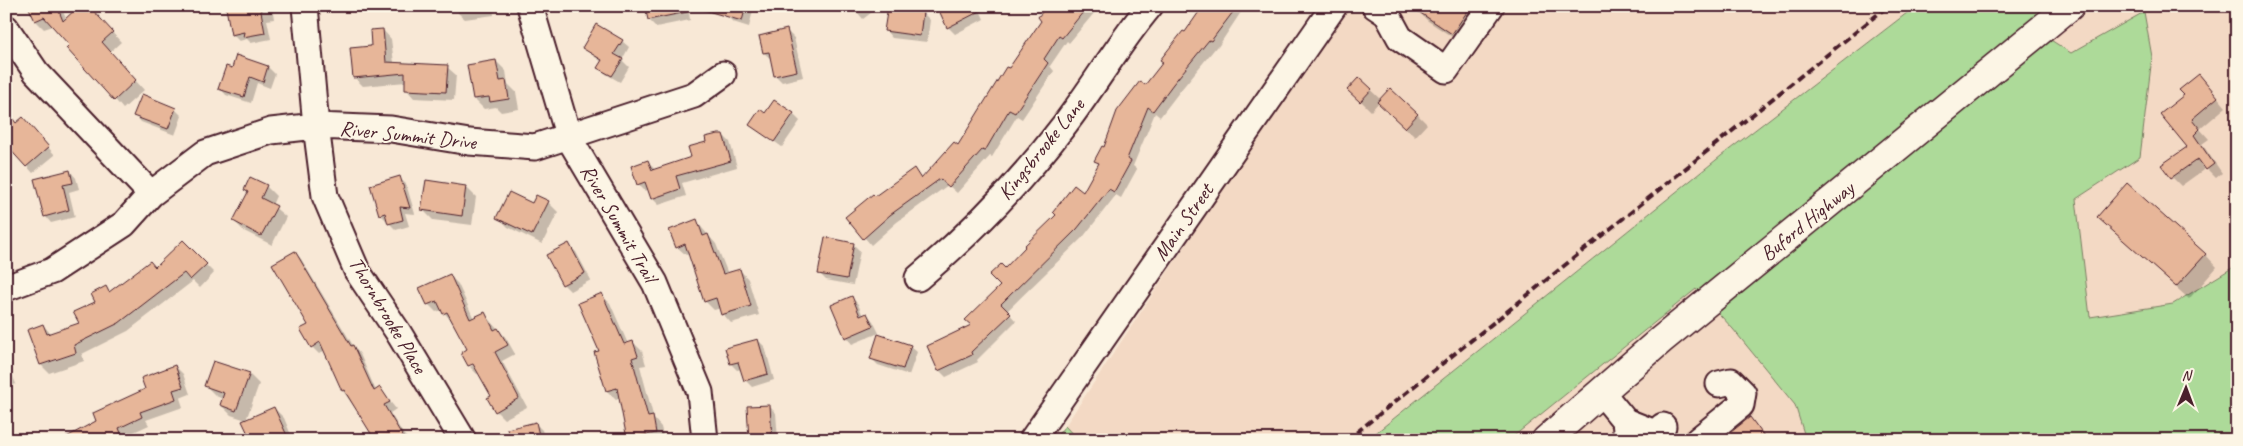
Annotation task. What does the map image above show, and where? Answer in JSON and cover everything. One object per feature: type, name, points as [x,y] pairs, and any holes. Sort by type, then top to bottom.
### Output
[{"type":"main road","name":"Buford Highway","points":[[1546,440],[1662,340],[2070,6]]},
{"type":"street","name":"Thornbrooke Place","points":[[305,6],[316,126],[325,196],[357,270],[398,332],[463,440]]},
{"type":"street","name":"River Summit Trail","points":[[530,6],[569,138],[655,283],[700,392],[705,440]]},
{"type":"street","name":"Kingsbrooke Lane","points":[[918,278],[972,229],[1012,188],[1066,124],[1125,36],[1150,6]]},
{"type":"street","name":"Main Street","points":[[1032,440],[1334,6]]},
{"type":"street","points":[[1375,6],[1387,14],[1400,38],[1446,70],[1491,6]]},
{"type":"street","points":[[6,28],[36,72],[151,194]]},
{"type":"street","name":"River Summit Drive","points":[[6,288],[52,271],[124,224],[151,194],[205,153],[271,131],[316,126],[391,129],[469,142],[535,147],[569,138],[694,95],[723,74]]},
{"type":"street","points":[[1698,440],[1741,405],[1743,393],[1731,381],[1719,384]]},
{"type":"street","points":[[1602,393],[1626,430],[1660,433]]},
{"type":"shaded area","points":[[1345,6],[1916,6],[1721,156],[1367,440],[1078,440],[1065,426]]},
{"type":"shaded area","points":[[2051,6],[2237,6],[2237,265],[2173,304],[2090,317],[2076,199],[2140,157],[2152,57],[2144,13],[2071,54],[2029,26]]},
{"type":"shaded area","points":[[1696,289],[1733,329],[1795,405],[1806,440],[1509,440]]},
{"type":"green space","points":[[1916,6],[2051,6],[2029,26],[2071,53],[2144,12],[2152,57],[2140,157],[2076,199],[2090,317],[2173,304],[2237,265],[2237,440],[1806,440],[1795,405],[1733,329],[1696,289],[1509,440],[1367,440],[1721,156]]},
{"type":"green space","points":[[1065,426],[1078,440],[1053,440]]},
{"type":"building","points":[[28,6],[70,6],[59,11],[63,21],[79,6],[89,6],[113,32],[102,42],[136,80],[114,101],[66,48],[69,45],[44,17],[35,21]]},
{"type":"building","points":[[234,6],[260,6],[265,33],[243,37],[244,32],[231,35],[226,8]]},
{"type":"building","points":[[645,6],[687,6],[687,12],[648,20]]},
{"type":"building","points":[[704,6],[746,6],[742,21],[704,10]]},
{"type":"building","points":[[888,6],[903,6],[902,9],[923,12],[920,36],[884,31]]},
{"type":"building","points":[[937,6],[990,6],[947,28]]},
{"type":"building","points":[[1047,6],[1088,6],[1062,38],[1059,36],[1044,59],[1048,63],[1015,113],[1009,110],[985,151],[982,150],[949,187],[940,179],[890,215],[863,239],[845,217],[873,194],[875,196],[914,168],[921,179],[954,142],[958,145],[1006,67],[1009,68],[1041,21],[1038,17]]},
{"type":"building","points":[[1203,6],[1225,6],[1233,12],[1153,111],[1148,107],[1127,159],[1131,161],[1114,192],[1109,189],[1077,229],[1001,304],[1011,314],[971,352],[972,355],[938,371],[927,346],[971,325],[965,320],[1000,286],[989,275],[1001,264],[1005,268],[1024,246],[1056,215],[1053,212],[1074,185],[1083,192],[1099,163],[1094,161],[1102,146],[1104,147],[1117,111],[1140,81],[1145,85],[1163,62],[1160,60],[1183,31],[1185,32]]},
{"type":"building","points":[[1410,6],[1471,6],[1452,34]]},
{"type":"building","points":[[596,24],[623,40],[614,54],[623,59],[612,76],[597,68],[602,60],[582,48]]},
{"type":"building","points":[[383,29],[386,62],[448,65],[446,92],[405,90],[405,73],[353,78],[350,48],[371,46],[370,30]]},
{"type":"building","points":[[787,29],[797,71],[774,76],[769,52],[763,53],[759,36]]},
{"type":"building","points":[[236,55],[268,66],[263,82],[250,77],[244,97],[218,89],[226,66],[232,68]]},
{"type":"building","points":[[496,60],[500,81],[506,80],[509,99],[490,102],[489,97],[473,99],[467,65]]},
{"type":"building","points":[[2199,74],[2218,97],[2192,119],[2200,129],[2194,135],[2214,164],[2206,170],[2198,159],[2171,178],[2161,165],[2187,147],[2160,114],[2184,95],[2179,90]]},
{"type":"building","points":[[1359,77],[1372,89],[1360,102],[1347,90]]},
{"type":"building","points":[[1390,88],[1418,114],[1405,128],[1377,102]]},
{"type":"building","points":[[142,94],[176,108],[168,129],[133,116]]},
{"type":"building","points":[[774,100],[794,113],[774,142],[749,125],[760,109],[765,113]]},
{"type":"building","points":[[6,110],[16,123],[23,117],[49,147],[26,167],[6,145]]},
{"type":"building","points":[[723,134],[731,161],[676,176],[680,189],[651,199],[645,182],[637,185],[631,166],[648,160],[652,170],[691,157],[688,147],[706,142],[705,137]]},
{"type":"building","points":[[70,170],[73,183],[63,185],[69,210],[44,217],[34,179]]},
{"type":"building","points":[[400,176],[410,208],[400,207],[403,220],[388,224],[385,213],[379,215],[370,185]]},
{"type":"building","points":[[250,177],[267,185],[261,198],[277,206],[261,236],[233,221],[248,192],[244,190]]},
{"type":"building","points":[[426,180],[466,186],[462,216],[421,210]]},
{"type":"building","points":[[2127,183],[2206,254],[2176,287],[2097,217]]},
{"type":"building","points":[[509,192],[532,203],[536,195],[549,201],[532,235],[496,218]]},
{"type":"building","points":[[697,219],[703,236],[708,234],[723,274],[740,269],[751,306],[721,315],[716,298],[704,302],[685,244],[676,248],[669,230]]},
{"type":"building","points":[[825,237],[854,243],[847,279],[818,274]]},
{"type":"building","points":[[183,240],[207,264],[190,280],[184,273],[119,323],[74,345],[76,353],[40,365],[27,330],[43,324],[47,334],[79,323],[73,312],[95,302],[91,294],[106,286],[109,292],[150,261],[155,267]]},
{"type":"building","points":[[569,243],[585,273],[562,285],[546,255]]},
{"type":"building","points":[[295,251],[351,346],[353,345],[374,391],[380,387],[390,402],[384,405],[405,440],[375,440],[344,390],[342,391],[320,342],[311,348],[300,329],[308,325],[272,264]]},
{"type":"building","points":[[450,274],[470,319],[485,312],[494,330],[498,328],[508,345],[495,352],[519,398],[495,412],[487,398],[491,396],[473,364],[468,366],[461,353],[467,349],[447,312],[443,314],[437,301],[427,305],[419,288]]},
{"type":"building","points":[[602,293],[624,344],[633,341],[638,356],[632,358],[648,417],[653,416],[656,433],[627,439],[617,388],[606,391],[594,352],[599,351],[578,303]]},
{"type":"building","points":[[852,296],[860,316],[867,313],[873,326],[845,338],[831,305]]},
{"type":"building","points":[[878,334],[911,345],[903,369],[870,359]]},
{"type":"building","points":[[758,339],[768,374],[744,381],[738,362],[730,364],[725,348]]},
{"type":"building","points":[[213,361],[250,373],[236,411],[220,405],[224,393],[204,386]]},
{"type":"building","points":[[175,365],[183,387],[173,390],[176,399],[140,412],[142,417],[119,428],[121,433],[106,440],[61,440],[96,421],[93,413],[145,389],[141,378]]},
{"type":"building","points":[[770,405],[772,440],[749,440],[747,406]]},
{"type":"building","points":[[274,407],[289,440],[251,440],[242,421]]},
{"type":"building","points":[[1750,417],[1767,440],[1721,440]]},
{"type":"building","points":[[536,422],[540,440],[510,440],[507,429]]},
{"type":"railway","points":[[1347,440],[1888,6]]}]
